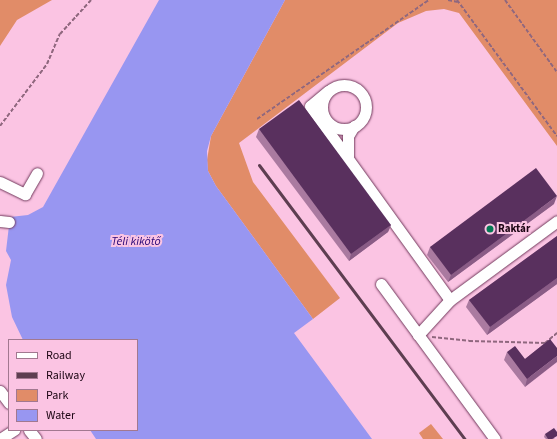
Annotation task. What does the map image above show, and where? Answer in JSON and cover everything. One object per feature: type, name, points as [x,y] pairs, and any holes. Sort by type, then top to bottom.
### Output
[{"type":"lane","points":[[348,157],[346,142],[354,126],[364,116],[366,101],[357,89],[346,85],[328,91],[310,106],[450,300]]},
{"type":"lane","points":[[328,91],[323,102],[326,120],[339,128],[354,126]]},
{"type":"lane","points":[[0,182],[25,194],[37,173]]},
{"type":"lane","points":[[418,335],[450,300],[557,221]]},
{"type":"lane","points":[[381,284],[494,439]]},
{"type":"lane","points":[[0,391],[8,402]]},
{"type":"lane","points":[[0,439],[12,431]]},
{"type":"lane","points":[[30,431],[36,439]]},
{"type":"path","points":[[0,126],[47,64],[60,34],[91,0]]},
{"type":"path","points":[[257,119],[429,0]]},
{"type":"path","points":[[448,0],[459,3]]},
{"type":"path","points":[[457,0],[557,136]]},
{"type":"path","points":[[505,0],[557,72]]},
{"type":"path","points":[[418,335],[469,341],[545,343],[557,333]]},
{"type":"green space","points":[[0,0],[52,0],[17,20],[0,46]]},
{"type":"green space","points":[[285,0],[557,0],[557,146],[459,13],[444,9],[426,11],[398,23],[239,143],[253,182],[340,298],[313,319],[216,186],[208,171],[207,160],[211,136]]},
{"type":"green space","points":[[431,424],[443,439],[423,439],[419,433]]},
{"type":"water","name":"Téli kikötő","points":[[159,0],[285,0],[211,136],[207,151],[208,171],[216,186],[313,319],[294,333],[372,439],[96,439],[91,431],[138,431],[138,339],[23,339],[12,317],[6,285],[11,260],[6,251],[10,217],[28,215],[43,207]]},
{"type":"building","points":[[299,100],[391,225],[351,254],[259,129]]},
{"type":"building","name":"Raktár","points":[[536,168],[557,196],[451,275],[430,247]]},
{"type":"building","name":"Raktár","points":[[557,236],[557,278],[490,327],[469,300]]},
{"type":"building","points":[[550,339],[557,348],[557,356],[527,379],[507,352],[515,346],[525,359]]},
{"type":"building","points":[[554,428],[557,432],[557,436],[552,439],[548,439],[545,434]]},
{"type":"railway","points":[[259,165],[465,439]]},
{"type":"place","name":"Raktár","points":[[490,229]]}]
